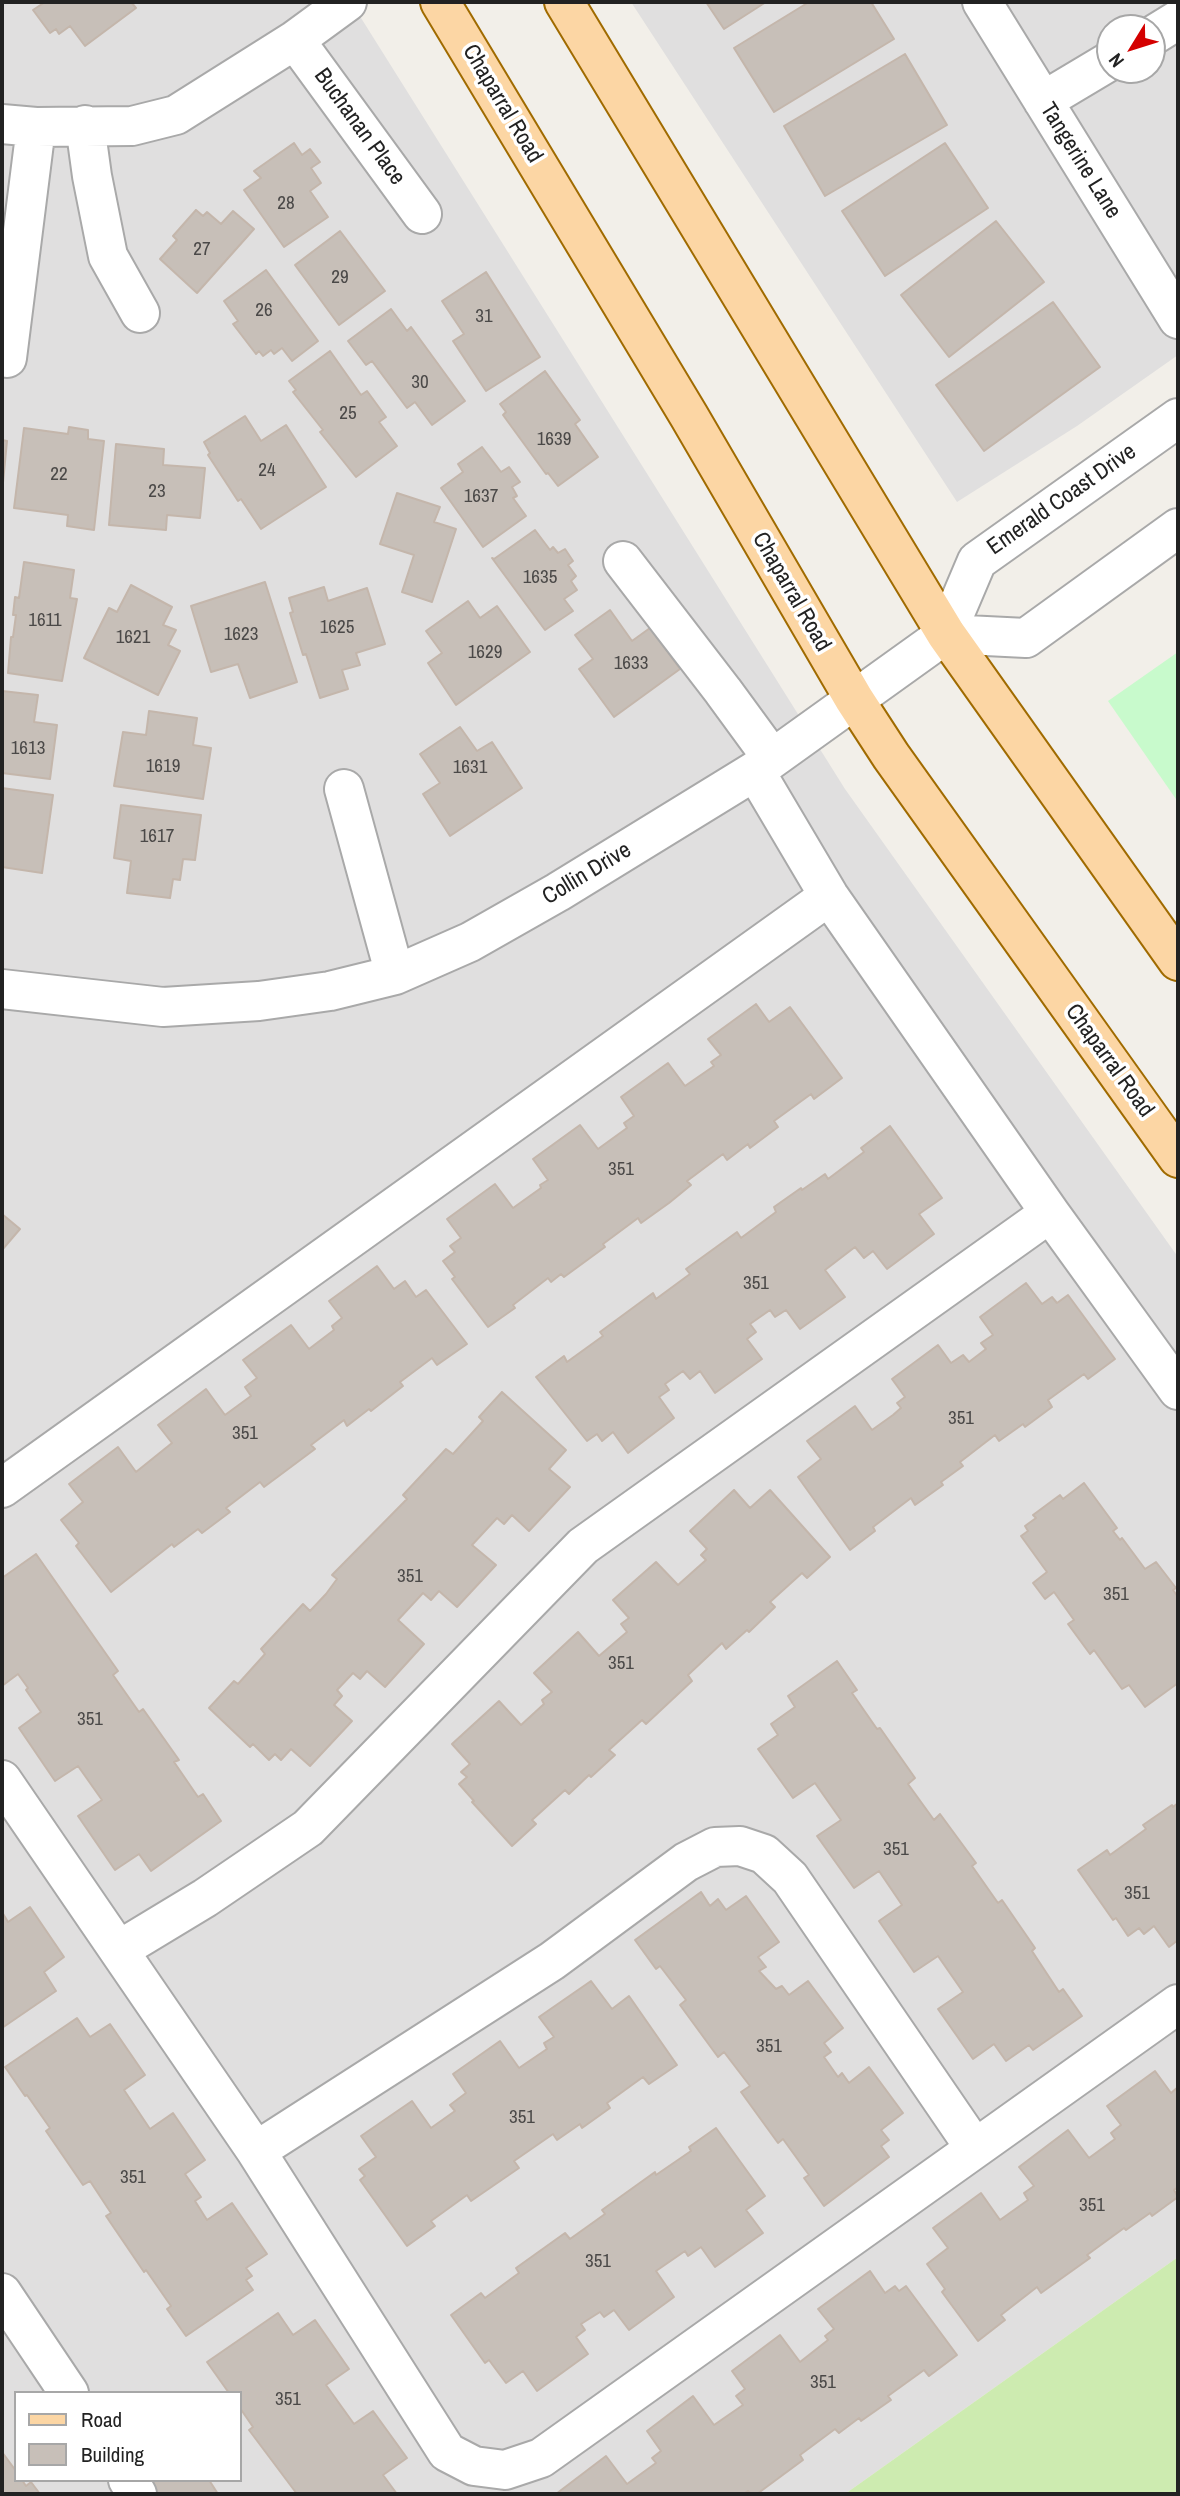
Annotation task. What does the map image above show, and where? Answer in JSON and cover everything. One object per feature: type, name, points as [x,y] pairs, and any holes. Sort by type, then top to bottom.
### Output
[{"type":"main road","name":"Chaparral Road","points":[[440,2],[854,699],[891,756],[1178,1158]]},
{"type":"main road","points":[[564,2],[946,635],[1178,961]]},
{"type":"street","name":"Tangerine Lane","points":[[982,2],[1178,319]]},
{"type":"street","name":"Buchanan Place","points":[[7,358],[19,126],[132,126],[176,115],[316,16],[422,214]]},
{"type":"street","points":[[1043,101],[1096,69]]},
{"type":"street","points":[[85,125],[107,256],[140,313]]},
{"type":"street","name":"Emerald Coast Drive","points":[[946,635],[977,561],[1178,418]]},
{"type":"street","points":[[854,699],[946,635],[1026,638],[1178,528]]},
{"type":"street","points":[[623,561],[723,691],[763,765],[797,843],[829,896],[1049,1213],[1178,1391]]},
{"type":"street","name":"Collin Drive","points":[[2,989],[163,1007],[259,1001],[330,990],[395,975],[470,942],[558,892],[763,765],[854,699]]},
{"type":"street","points":[[344,789],[395,975]]},
{"type":"street","points":[[2,1488],[829,896]]},
{"type":"street","points":[[119,1950],[205,1898],[308,1828],[583,1546],[1049,1213]]},
{"type":"street","points":[[2,1780],[256,2151],[447,2452],[474,2466],[505,2470],[541,2458],[1178,2004]]},
{"type":"street","points":[[256,2151],[552,1961],[686,1862],[715,1847],[740,1846],[764,1854],[790,1878],[974,2147]]},
{"type":"street","points":[[2,2293],[68,2391]]},
{"type":"shaded area","points":[[2,2],[351,2],[845,789],[1178,1257],[1178,2257],[845,2494],[2,2494]]},
{"type":"shaded area","points":[[631,2],[1178,2],[1178,355],[1077,426],[957,502]]},
{"type":"green space","points":[[1178,652],[1178,802],[1108,701]]},
{"type":"green space","points":[[1178,2257],[1178,2494],[845,2494]]},
{"type":"building","points":[[45,2],[131,2],[136,8],[85,46],[70,26],[59,34],[56,29],[50,33],[33,10]]},
{"type":"building","points":[[706,2],[766,2],[724,29]]},
{"type":"building","points":[[809,2],[871,2],[894,39],[774,112],[734,48]]},
{"type":"building","points":[[905,54],[947,125],[825,196],[784,126]]},
{"type":"building","points":[[294,143],[302,155],[310,149],[320,162],[311,168],[321,183],[310,191],[328,217],[284,247],[244,190],[261,178],[254,171]]},
{"type":"building","points":[[945,143],[988,208],[885,276],[842,211]]},
{"type":"building","points":[[196,210],[203,216],[207,212],[221,224],[233,211],[254,229],[197,293],[160,259],[177,240],[173,236]]},
{"type":"building","points":[[996,221],[1044,282],[949,357],[901,295]]},
{"type":"building","points":[[340,231],[385,291],[339,325],[295,265]]},
{"type":"building","points":[[266,270],[318,341],[292,361],[282,348],[274,354],[271,350],[263,356],[259,351],[256,354],[233,324],[238,321],[224,301]]},
{"type":"building","points":[[486,272],[540,357],[486,391],[453,341],[464,334],[442,301]]},
{"type":"building","points":[[1053,302],[1100,367],[984,451],[936,385]]},
{"type":"building","points":[[391,309],[407,331],[411,327],[465,401],[432,425],[415,402],[407,408],[372,361],[366,365],[348,341]]},
{"type":"building","points":[[330,351],[361,395],[367,391],[386,417],[379,422],[397,446],[356,477],[320,432],[323,430],[293,392],[296,390],[289,381]]},
{"type":"building","points":[[545,371],[580,420],[575,424],[598,457],[558,486],[548,473],[546,474],[503,415],[506,412],[500,404]]},
{"type":"building","points":[[245,416],[261,441],[286,425],[326,487],[261,529],[241,499],[238,501],[208,455],[210,453],[204,442]]},
{"type":"building","points":[[69,427],[88,430],[88,439],[104,441],[94,530],[67,526],[68,515],[14,508],[24,428],[68,434]]},
{"type":"building","points":[[2,440],[7,441],[2,493]]},
{"type":"building","points":[[116,444],[164,449],[163,465],[205,468],[200,518],[167,515],[166,530],[109,525]]},
{"type":"building","points":[[482,447],[501,472],[509,467],[520,482],[512,487],[517,496],[513,498],[526,516],[483,547],[441,488],[463,472],[458,464]]},
{"type":"building","points":[[397,493],[440,507],[434,522],[456,529],[432,602],[402,592],[414,555],[380,544]]},
{"type":"building","points":[[535,530],[550,550],[553,547],[558,553],[565,549],[573,561],[568,565],[576,576],[571,581],[577,590],[564,599],[573,611],[545,630],[492,558]]},
{"type":"building","points":[[24,562],[74,570],[70,598],[77,599],[62,681],[8,673],[16,615],[13,615],[15,597],[19,598]]},
{"type":"building","points":[[265,582],[297,682],[250,698],[238,664],[211,672],[191,606]]},
{"type":"building","points":[[131,585],[172,607],[163,625],[176,630],[168,645],[180,651],[158,695],[84,658],[109,608],[117,612]]},
{"type":"building","points":[[324,587],[328,601],[367,588],[385,644],[356,653],[360,665],[342,670],[348,689],[320,698],[306,654],[303,655],[290,613],[293,612],[289,598]]},
{"type":"building","points":[[468,601],[480,618],[497,606],[530,652],[456,705],[428,663],[442,653],[426,631]]},
{"type":"building","points":[[610,610],[632,641],[650,628],[680,669],[614,717],[579,669],[593,659],[575,635]]},
{"type":"building","points":[[2,691],[38,695],[34,722],[57,725],[50,779],[2,773]]},
{"type":"building","points":[[149,711],[197,718],[193,745],[211,748],[203,799],[114,786],[123,732],[146,735]]},
{"type":"building","points":[[460,727],[477,751],[492,742],[522,788],[450,836],[423,794],[440,783],[420,754]]},
{"type":"building","points":[[2,788],[53,795],[42,873],[2,867]]},
{"type":"building","points":[[121,805],[201,815],[195,860],[183,859],[180,880],[173,879],[170,898],[127,893],[131,861],[114,858]]},
{"type":"building","points":[[756,1004],[769,1022],[790,1007],[842,1078],[814,1099],[811,1094],[774,1121],[778,1127],[750,1148],[748,1144],[727,1160],[723,1154],[687,1181],[691,1185],[669,1203],[641,1223],[638,1218],[603,1244],[605,1247],[564,1277],[561,1274],[551,1282],[548,1278],[513,1305],[515,1308],[488,1327],[452,1279],[455,1277],[443,1261],[455,1252],[450,1246],[461,1238],[447,1219],[495,1184],[513,1208],[548,1180],[533,1159],[580,1125],[598,1149],[627,1128],[624,1123],[634,1116],[621,1097],[668,1063],[685,1086],[714,1066],[711,1062],[721,1055],[708,1039]]},
{"type":"building","points":[[890,1126],[942,1198],[919,1214],[934,1234],[887,1269],[873,1251],[864,1258],[855,1247],[825,1270],[845,1297],[800,1329],[786,1310],[775,1317],[770,1310],[750,1324],[756,1332],[747,1339],[762,1359],[715,1393],[700,1371],[690,1379],[683,1371],[665,1384],[669,1390],[659,1397],[674,1418],[628,1453],[613,1432],[602,1441],[597,1434],[587,1441],[536,1377],[564,1356],[567,1362],[603,1336],[600,1332],[653,1293],[656,1299],[690,1274],[686,1269],[737,1232],[741,1238],[776,1212],[774,1207],[801,1188],[802,1190],[825,1174],[828,1179],[864,1152],[861,1148]]},
{"type":"building","points":[[2,1214],[20,1229],[2,1250]]},
{"type":"building","points":[[377,1266],[394,1289],[405,1281],[416,1297],[426,1290],[467,1344],[437,1365],[432,1358],[400,1382],[403,1386],[371,1411],[369,1409],[347,1426],[344,1420],[311,1445],[315,1449],[264,1487],[260,1482],[226,1508],[230,1512],[202,1533],[198,1529],[174,1547],[172,1544],[111,1592],[76,1546],[79,1543],[61,1520],[83,1502],[69,1484],[118,1447],[136,1472],[172,1443],[158,1425],[206,1389],[225,1415],[251,1396],[245,1387],[257,1378],[243,1360],[291,1325],[309,1349],[334,1330],[332,1326],[342,1318],[329,1301]]},
{"type":"building","points":[[1026,1283],[1042,1304],[1052,1297],[1057,1303],[1068,1295],[1115,1359],[1088,1379],[1084,1374],[1048,1400],[1052,1407],[1025,1427],[1023,1424],[999,1441],[995,1435],[960,1462],[963,1466],[941,1482],[943,1485],[915,1505],[911,1498],[873,1527],[875,1531],[850,1550],[798,1477],[821,1459],[807,1441],[855,1406],[872,1430],[893,1415],[901,1408],[897,1403],[905,1397],[892,1379],[938,1345],[951,1363],[963,1355],[969,1362],[986,1349],[981,1343],[993,1335],[980,1317]]},
{"type":"building","points":[[502,1392],[566,1450],[549,1469],[570,1487],[529,1531],[512,1515],[504,1524],[497,1518],[472,1545],[496,1565],[457,1607],[439,1591],[431,1600],[423,1593],[398,1620],[424,1644],[385,1687],[367,1671],[360,1679],[353,1673],[337,1690],[342,1696],[334,1705],[352,1721],[310,1766],[291,1749],[281,1760],[275,1754],[269,1760],[253,1744],[250,1747],[209,1708],[234,1681],[238,1684],[265,1654],[261,1649],[303,1604],[310,1611],[326,1594],[337,1579],[332,1575],[407,1499],[403,1495],[446,1449],[453,1454],[483,1421],[479,1417]]},
{"type":"building","points":[[1084,1483],[1117,1528],[1113,1531],[1120,1540],[1122,1538],[1145,1569],[1156,1562],[1176,1588],[1173,1590],[1178,1597],[1178,1683],[1145,1707],[1129,1685],[1122,1689],[1094,1650],[1090,1654],[1068,1624],[1074,1620],[1054,1592],[1045,1599],[1033,1583],[1047,1572],[1021,1536],[1028,1531],[1025,1526],[1036,1518],[1033,1515],[1060,1495],[1063,1499]]},
{"type":"building","points":[[734,1490],[750,1508],[770,1490],[830,1557],[807,1578],[802,1573],[770,1602],[775,1607],[749,1632],[747,1630],[726,1649],[722,1643],[688,1675],[692,1681],[646,1724],[642,1720],[609,1750],[615,1755],[591,1777],[589,1775],[569,1794],[565,1790],[532,1820],[536,1824],[512,1846],[459,1784],[467,1777],[461,1772],[470,1764],[452,1744],[499,1701],[521,1725],[544,1704],[542,1700],[552,1692],[534,1673],[578,1632],[599,1656],[627,1632],[621,1624],[629,1618],[613,1600],[656,1562],[678,1585],[706,1560],[701,1555],[707,1549],[690,1531]]},
{"type":"building","points":[[36,1554],[118,1671],[113,1675],[139,1712],[143,1709],[179,1760],[174,1762],[198,1797],[203,1794],[221,1821],[151,1871],[139,1854],[115,1870],[78,1816],[102,1800],[78,1766],[55,1781],[19,1728],[41,1712],[26,1690],[28,1688],[18,1674],[2,1686],[2,1578]]},
{"type":"building","points":[[837,1661],[857,1690],[852,1693],[915,1778],[908,1784],[934,1820],[940,1814],[976,1863],[972,1866],[998,1903],[1002,1900],[1035,1948],[1032,1951],[1059,1992],[1063,1989],[1082,2016],[1033,2050],[1029,2045],[1006,2061],[994,2044],[973,2059],[938,2009],[963,1992],[938,1956],[914,1972],[879,1921],[902,1905],[879,1871],[854,1888],[817,1836],[841,1820],[815,1783],[793,1798],[758,1749],[778,1735],[771,1724],[795,1707],[788,1696]]},
{"type":"building","points":[[1178,1803],[1178,1940],[1169,1947],[1154,1926],[1144,1934],[1139,1928],[1128,1936],[1116,1918],[1113,1920],[1078,1870],[1107,1850],[1110,1855],[1146,1829],[1143,1825]]},
{"type":"building","points":[[701,1892],[710,1906],[718,1899],[726,1910],[746,1896],[779,1942],[758,1957],[766,1967],[759,1971],[776,1989],[782,1986],[789,1995],[808,1981],[843,2028],[824,2043],[831,2052],[824,2057],[838,2077],[842,2073],[849,2083],[869,2067],[903,2113],[881,2130],[889,2140],[881,2146],[889,2157],[824,2206],[804,2178],[809,2175],[783,2139],[778,2143],[741,2092],[750,2086],[724,2052],[718,2057],[680,2005],[686,2000],[660,1966],[656,1969],[635,1940]]},
{"type":"building","points":[[30,1907],[64,1957],[44,1972],[56,1991],[2,2028],[2,1912],[8,1922]]},
{"type":"building","points":[[591,1981],[612,2009],[629,1996],[677,2065],[649,2084],[643,2077],[607,2103],[610,2108],[582,2128],[580,2124],[557,2140],[553,2134],[514,2161],[519,2168],[471,2201],[467,2195],[431,2221],[435,2226],[407,2246],[360,2180],[365,2176],[359,2169],[376,2157],[361,2136],[412,2101],[431,2128],[455,2111],[450,2105],[466,2093],[453,2074],[500,2041],[519,2068],[547,2049],[544,2043],[554,2037],[539,2017]]},
{"type":"building","points":[[77,2018],[90,2037],[110,2024],[145,2075],[124,2090],[150,2129],[173,2113],[205,2160],[185,2174],[201,2197],[195,2201],[207,2220],[232,2203],[267,2254],[246,2268],[252,2276],[246,2280],[253,2290],[186,2336],[167,2309],[171,2306],[106,2216],[111,2213],[90,2181],[83,2185],[46,2131],[50,2128],[5,2067]]},
{"type":"building","points":[[1155,2071],[1171,2093],[1178,2087],[1178,2187],[1174,2190],[1178,2197],[1152,2216],[1150,2213],[1126,2230],[1124,2228],[1087,2255],[1090,2258],[1041,2293],[1037,2287],[1001,2315],[1005,2320],[978,2341],[942,2292],[945,2289],[927,2264],[948,2248],[933,2228],[981,2193],[1000,2220],[1028,2200],[1024,2193],[1034,2186],[1019,2167],[1068,2130],[1089,2158],[1115,2139],[1111,2133],[1121,2125],[1107,2106]]},
{"type":"building","points":[[716,2128],[765,2196],[746,2210],[763,2233],[715,2267],[701,2247],[688,2256],[685,2251],[656,2271],[674,2297],[629,2330],[614,2310],[604,2317],[600,2312],[581,2324],[585,2330],[576,2337],[588,2354],[537,2391],[523,2371],[506,2383],[489,2360],[485,2363],[451,2315],[481,2293],[485,2298],[519,2273],[516,2268],[565,2233],[570,2239],[605,2214],[602,2210],[655,2172],[656,2175],[691,2151],[689,2147]]},
{"type":"building","points":[[870,2271],[885,2293],[895,2286],[899,2291],[906,2286],[957,2355],[929,2376],[924,2370],[888,2396],[891,2400],[861,2421],[859,2418],[839,2433],[835,2429],[800,2455],[803,2460],[757,2494],[748,2491],[743,2494],[556,2494],[606,2456],[627,2484],[656,2463],[652,2458],[661,2451],[647,2431],[693,2396],[714,2425],[743,2405],[736,2396],[745,2389],[732,2371],[780,2335],[800,2362],[828,2340],[825,2336],[834,2329],[818,2309]]},
{"type":"building","points":[[278,2313],[293,2335],[315,2320],[349,2369],[326,2385],[354,2424],[373,2411],[407,2458],[383,2475],[397,2494],[297,2494],[249,2430],[253,2427],[242,2411],[242,2391],[228,2391],[207,2362]]},
{"type":"building","points":[[2,2452],[14,2468],[14,2482],[23,2482],[26,2486],[31,2482],[40,2494],[2,2494]]},
{"type":"building","points":[[147,2482],[210,2482],[218,2494],[155,2494]]}]
